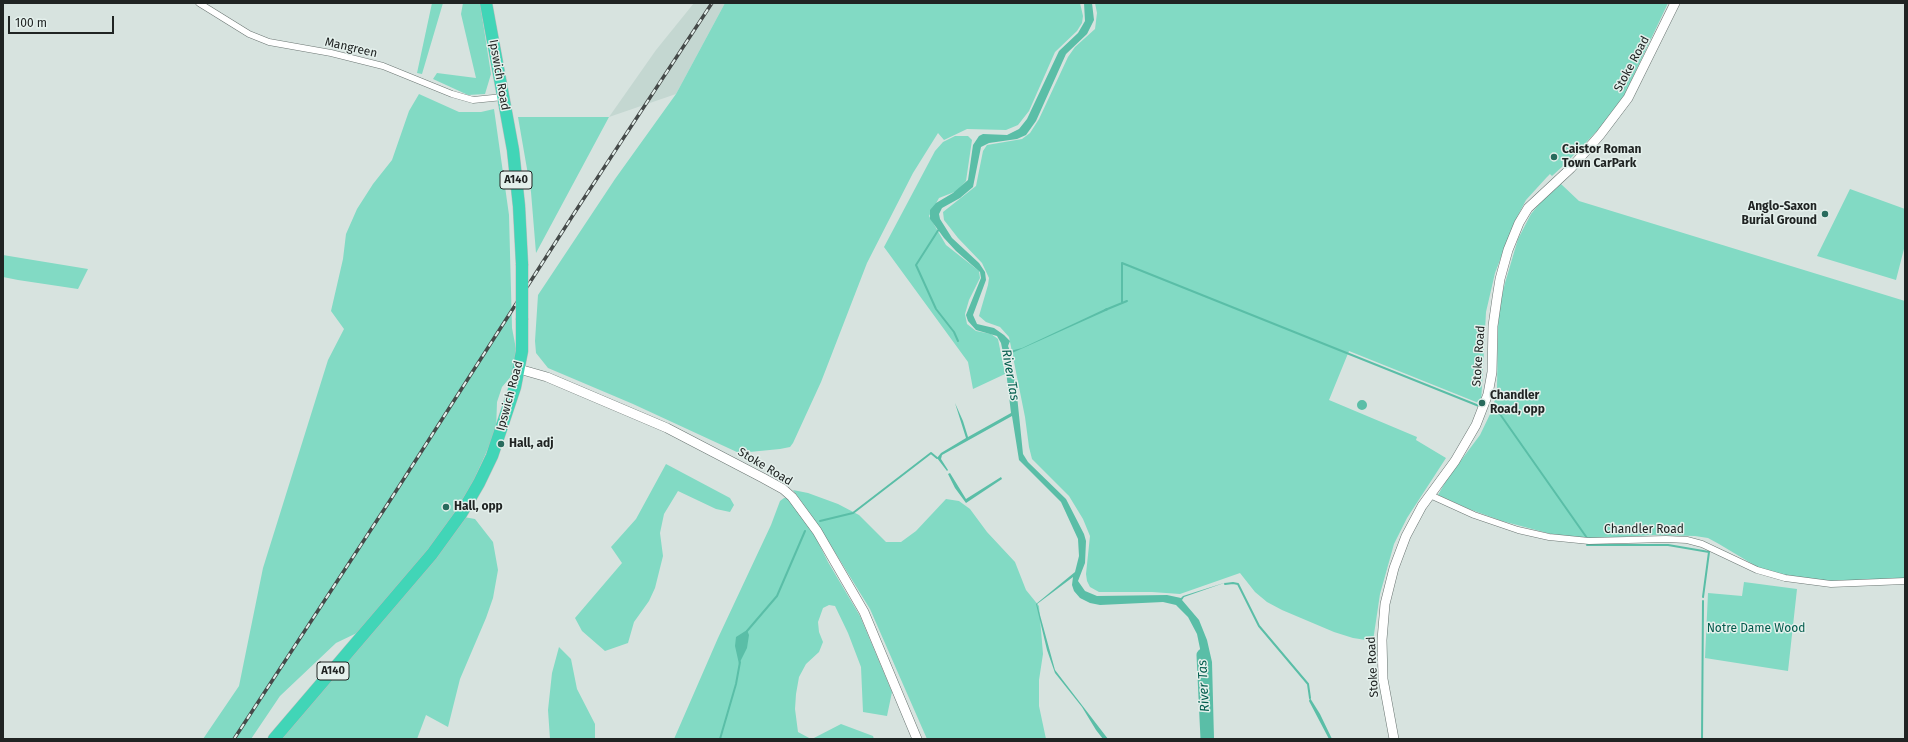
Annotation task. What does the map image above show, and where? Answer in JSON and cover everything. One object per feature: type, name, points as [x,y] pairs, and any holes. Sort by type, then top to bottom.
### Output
[{"type":"highway","name":"Ipswich Road","points":[[274,739],[413,578],[460,514],[492,456],[509,407],[522,351],[522,264],[519,206],[513,150],[486,3]]},
{"type":"street","name":"Mangreen","points":[[199,3],[249,34],[269,42],[331,53],[383,66],[452,94],[473,100],[503,97]]},
{"type":"street","name":"Stoke Road","points":[[1394,739],[1383,679],[1382,640],[1385,604],[1394,568],[1406,536],[1422,506],[1455,461],[1476,425],[1488,394],[1492,372],[1493,326],[1500,279],[1508,250],[1519,223],[1528,208],[1571,168],[1600,135],[1628,98],[1675,3]]},
{"type":"street","name":"Stoke Road","points":[[519,369],[547,377],[667,428],[783,489],[792,498],[816,531],[864,612],[917,739]]},
{"type":"street","name":"Chandler Road","points":[[1430,495],[1474,515],[1518,530],[1549,537],[1589,541],[1666,539],[1687,540],[1707,546],[1757,570],[1785,578],[1831,584],[1905,581]]},
{"type":"shaded area","points":[[694,3],[725,3],[676,94],[609,117],[656,50]]},
{"type":"green space","points":[[432,3],[443,3],[422,74],[417,73]]},
{"type":"green space","points":[[463,3],[480,3],[491,74],[485,94],[468,95],[433,79],[437,73],[476,78],[461,14]]},
{"type":"green space","points":[[725,3],[1080,3],[1083,16],[1082,23],[1077,31],[1055,52],[1029,111],[1018,125],[1006,130],[967,129],[944,140],[938,133],[913,173],[867,263],[821,382],[793,443],[790,447],[780,449],[739,453],[633,404],[548,368],[536,353],[535,341],[538,295],[615,179],[676,94]]},
{"type":"green space","points":[[1095,3],[1668,3],[1624,96],[1599,129],[1563,166],[1552,176],[1550,174],[1526,200],[1515,221],[1495,273],[1486,312],[1481,404],[1349,351],[1329,400],[1417,437],[1416,440],[1446,458],[1407,518],[1394,544],[1380,594],[1373,641],[1353,638],[1334,632],[1282,610],[1267,602],[1255,592],[1240,573],[1180,594],[1152,592],[1099,592],[1090,587],[1087,581],[1086,574],[1090,536],[1083,519],[1069,496],[1032,459],[1009,337],[1000,327],[986,322],[979,316],[989,278],[982,263],[958,238],[944,220],[943,212],[976,186],[983,151],[987,145],[1022,139],[1030,133],[1039,119],[1068,57],[1075,47],[1095,29],[1097,13]]},
{"type":"green space","points":[[419,94],[459,112],[481,112],[494,109],[509,215],[512,328],[516,349],[513,374],[502,387],[497,402],[496,431],[473,482],[455,512],[433,544],[361,631],[336,643],[280,696],[251,739],[203,739],[239,686],[263,568],[328,360],[344,329],[331,311],[343,259],[346,234],[357,209],[373,184],[392,160],[409,111]]},
{"type":"green space","points":[[518,117],[609,117],[536,253],[531,192]]},
{"type":"green space","points":[[955,136],[968,136],[972,140],[966,181],[957,191],[939,198],[929,216],[946,245],[979,271],[980,278],[969,300],[965,314],[967,324],[976,331],[991,334],[998,339],[1005,374],[973,389],[968,362],[884,247],[935,151],[943,142]]},
{"type":"green space","points":[[1561,184],[1579,201],[1905,301],[1905,579],[1823,581],[1795,578],[1759,568],[1708,538],[1695,536],[1654,535],[1586,539],[1551,534],[1502,521],[1469,509],[1438,495],[1447,479],[1480,435],[1493,408],[1497,389],[1500,303],[1518,239],[1531,214],[1540,203]]},
{"type":"green space","points":[[1850,189],[1905,209],[1905,245],[1896,280],[1817,256]]},
{"type":"green space","points":[[3,255],[88,269],[78,289],[18,280],[3,277]]},
{"type":"green space","points":[[666,464],[730,498],[734,505],[730,512],[716,509],[678,491],[664,514],[660,533],[663,556],[655,588],[649,601],[634,622],[628,643],[605,651],[582,631],[575,618],[622,563],[611,547],[636,519]]},
{"type":"green space","points":[[793,490],[808,493],[838,504],[859,515],[886,542],[901,542],[916,531],[946,499],[959,501],[970,509],[987,532],[1015,562],[1026,590],[1039,606],[1043,654],[1039,680],[1039,706],[1046,739],[927,739],[870,609],[820,528]]},
{"type":"green space","points":[[784,498],[789,498],[813,532],[828,562],[860,616],[892,692],[887,716],[863,712],[861,667],[848,633],[835,606],[829,605],[823,608],[818,622],[819,632],[823,642],[819,652],[806,664],[799,677],[796,694],[795,709],[798,732],[811,739],[674,739],[718,638],[771,525],[780,501]]},
{"type":"green space","points":[[464,517],[475,519],[493,542],[498,570],[493,598],[460,679],[448,727],[426,715],[417,739],[280,739]]},
{"type":"green space","name":"Notre Dame Wood","points":[[1744,582],[1797,589],[1788,671],[1705,658],[1708,593],[1742,596]]},
{"type":"green space","points":[[559,647],[571,659],[577,689],[595,724],[595,739],[550,739],[548,710],[552,673]]},
{"type":"green space","points":[[841,724],[873,736],[874,739],[812,739]]},
{"type":"water","points":[[1084,3],[1092,3],[1094,20],[1087,34],[1066,54],[1036,121],[1026,135],[1017,139],[989,143],[981,147],[973,187],[960,198],[942,208],[939,214],[940,219],[952,238],[979,263],[985,272],[986,280],[973,315],[977,324],[994,328],[1004,335],[1010,341],[1008,346],[1010,351],[1022,348],[1107,308],[1108,310],[1012,353],[1010,360],[1016,386],[1023,454],[1028,462],[1066,499],[1084,534],[1086,541],[1085,563],[1078,581],[1085,591],[1097,596],[1167,595],[1181,598],[1183,596],[1227,582],[1184,597],[1182,600],[1199,620],[1207,640],[1212,662],[1214,739],[1206,739],[1204,668],[1197,634],[1188,617],[1176,605],[1163,602],[1100,605],[1090,603],[1080,598],[1074,591],[1072,585],[1073,577],[1037,604],[1055,670],[1108,739],[1103,739],[1082,707],[1055,673],[1047,650],[1036,604],[1075,572],[1079,556],[1078,539],[1061,502],[1019,460],[1012,416],[942,455],[941,459],[948,470],[947,471],[937,458],[941,453],[966,438],[955,403],[968,437],[1011,413],[1005,362],[1001,343],[997,336],[976,330],[968,321],[966,315],[981,278],[980,272],[956,251],[944,238],[930,219],[930,210],[936,203],[953,193],[968,180],[973,145],[979,136],[983,134],[1007,135],[1019,129],[1027,119],[1059,51],[1078,33],[1085,21]]},
{"type":"water","points":[[1362,400],[1367,405],[1362,410],[1357,405]]},
{"type":"water","points":[[950,473],[966,499],[1001,477],[1002,479],[966,503],[955,488],[948,474]]},
{"type":"water","points":[[747,630],[749,635],[747,648],[739,664],[735,646],[736,637]]},
{"type":"water","points":[[1310,698],[1320,714],[1332,739],[1329,739],[1309,701]]},
{"type":"waterway","points":[[939,229],[916,265],[936,309],[954,332],[958,341]]},
{"type":"waterway","points":[[1122,302],[1122,263],[1479,406]]},
{"type":"waterway","points":[[1105,310],[1127,301]]},
{"type":"waterway","points":[[1495,407],[1587,538]]},
{"type":"waterway","points":[[820,521],[853,513],[931,453],[937,458]]},
{"type":"waterway","points":[[747,631],[777,596],[805,531]]},
{"type":"waterway","points":[[1587,545],[1668,545],[1709,552],[1703,597]]},
{"type":"waterway","points":[[1225,584],[1238,584],[1259,626],[1308,684],[1310,698]]},
{"type":"waterway","points":[[1702,739],[1703,601]]},
{"type":"waterway","name":"River Tas","points":[[1203,655],[1207,739]]},
{"type":"waterway","points":[[720,739],[736,684],[740,662]]},
{"type":"railway","points":[[234,739],[712,3]]},
{"type":"place","name":"Caistor Roman Town CarPark","points":[[1554,157]]},
{"type":"place","name":"Anglo-Saxon Burial Ground","points":[[1825,214]]},
{"type":"place","name":"Chandler Road, opp","points":[[1482,403]]},
{"type":"place","name":"Hall, adj","points":[[501,444]]},
{"type":"place","name":"Hall, opp","points":[[446,507]]}]
